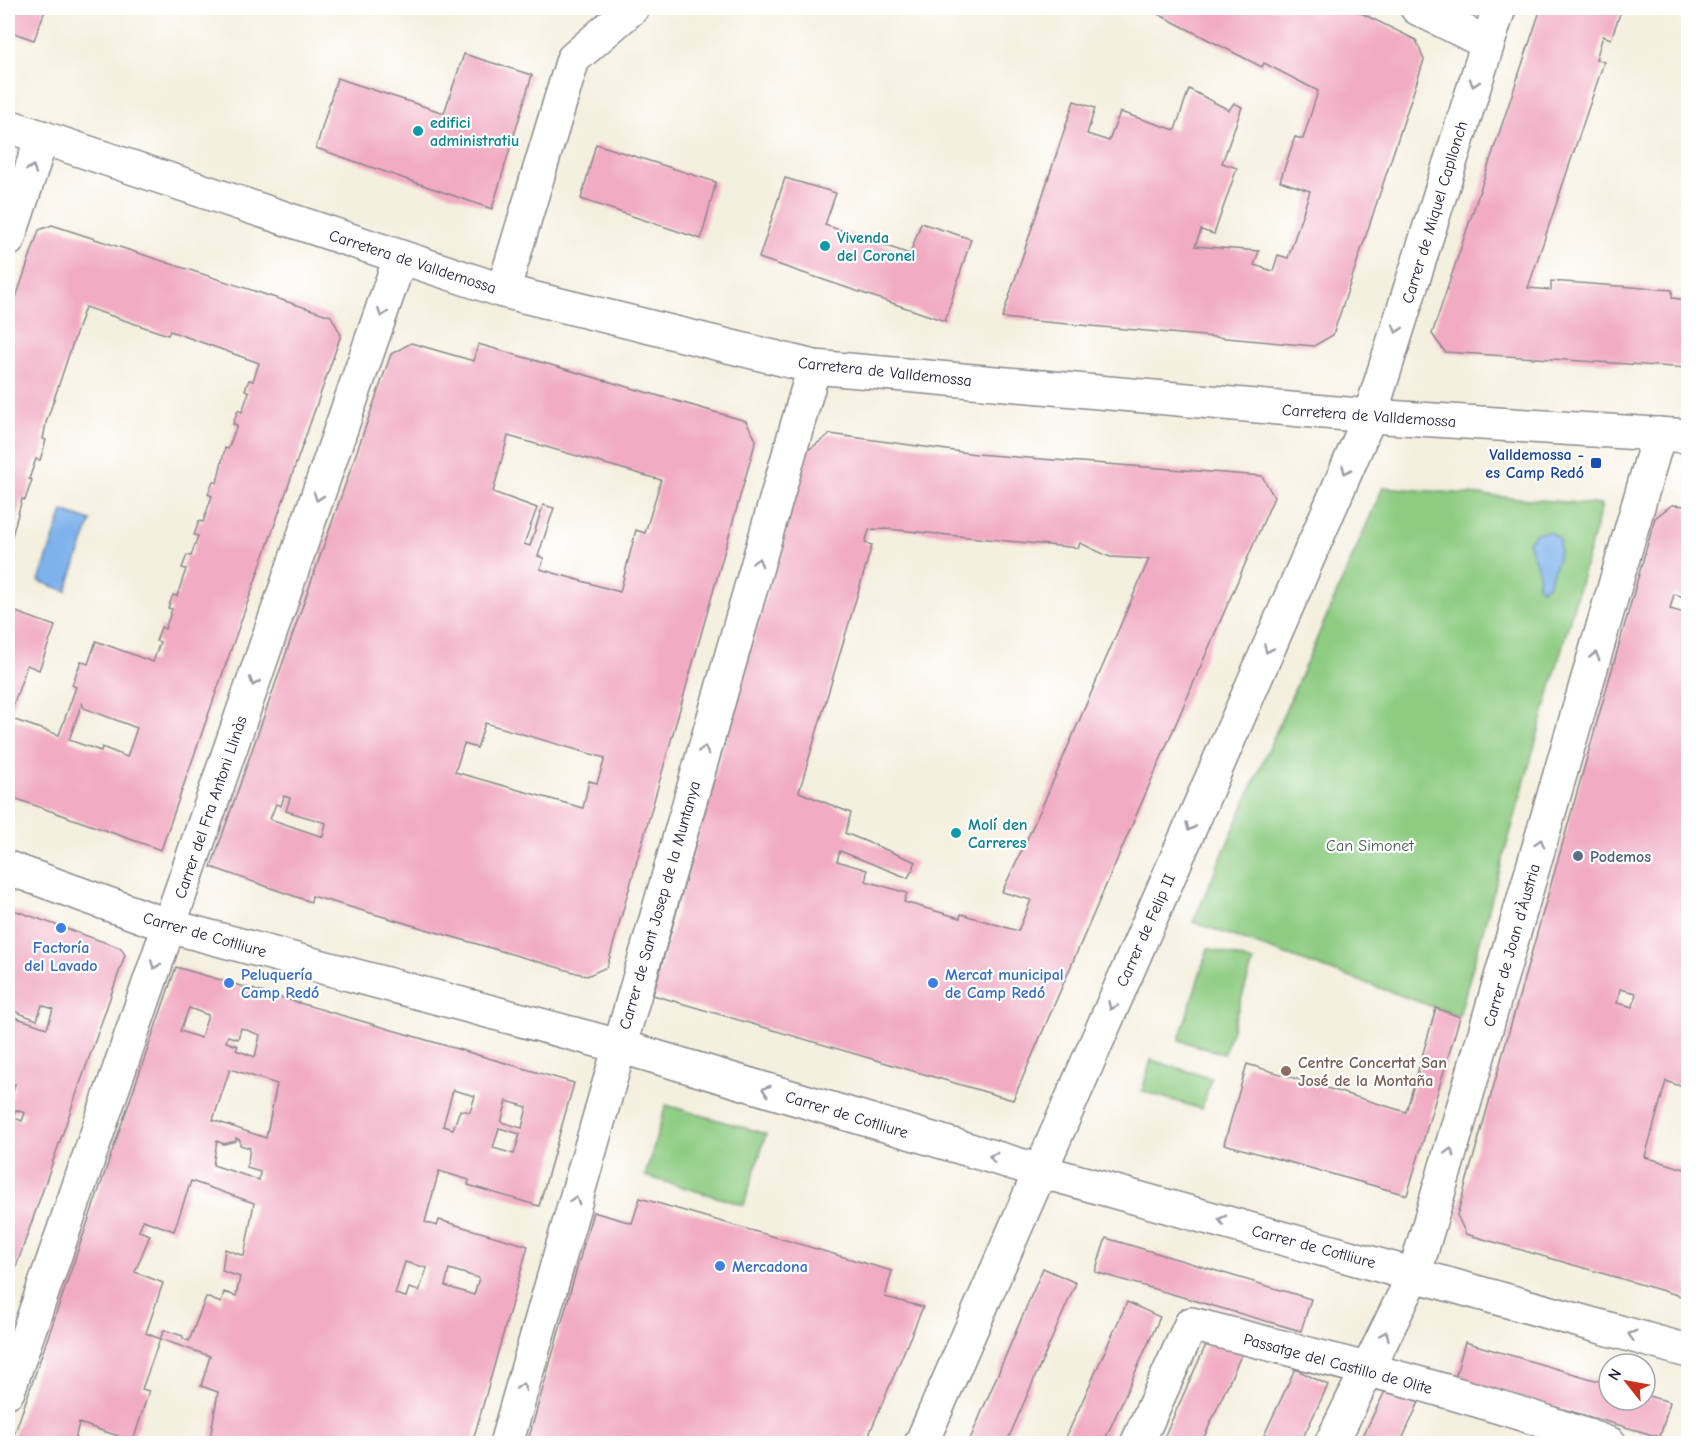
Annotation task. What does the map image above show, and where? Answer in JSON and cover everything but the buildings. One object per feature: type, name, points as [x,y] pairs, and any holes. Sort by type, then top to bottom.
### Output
[{"type":"street","points":[[503,291],[573,59],[632,8]]},
{"type":"street","points":[[1417,8],[1487,43]]},
{"type":"street","name":"Carrer de Miquel Capllonch","points":[[1370,416],[1499,8]]},
{"type":"street","name":"Carretera de Valldemossa","points":[[8,126],[503,291],[814,367],[1370,416],[1674,435]]},
{"type":"street","points":[[8,240],[42,137]]},
{"type":"street","name":"Carrer del Fra Antoni Llinàs","points":[[8,1390],[400,258]]},
{"type":"street","name":"Carrer de Sant Josep de la Muntanya","points":[[506,1443],[814,367]]},
{"type":"street","name":"Carrer de Felip II","points":[[921,1443],[1370,416]]},
{"type":"street","name":"Carrer de Joan d'Àustria","points":[[1331,1443],[1415,1273],[1674,435]]},
{"type":"street","name":"Carrer de Cotlliure","points":[[8,868],[169,926],[619,1046],[1040,1171],[1415,1273],[1689,1351]]},
{"type":"street","name":"Passatge del Castillo de Olite","points":[[1137,1443],[1191,1324],[1369,1370],[1553,1434],[1610,1443]]},
{"type":"green space","name":"Can Simonet","points":[[1383,487],[1602,505],[1459,1016],[1193,922]]},
{"type":"green space","points":[[1208,948],[1253,962],[1224,1054],[1179,1040]]},
{"type":"green space","points":[[1151,1060],[1211,1078],[1202,1109],[1142,1091]]},
{"type":"green space","points":[[666,1105],[766,1134],[744,1205],[645,1176]]},
{"type":"water","points":[[63,511],[91,521],[66,591],[39,581]]},
{"type":"water","points":[[1550,532],[1560,539],[1558,558],[1548,585],[1542,589],[1538,585],[1539,571],[1528,542],[1536,533]]},
{"type":"place","name":"edifici administratiu","points":[[418,131]]},
{"type":"place","name":"Vivenda del Coronel","points":[[825,246]]},
{"type":"place","name":"Valldemossa - es Camp Redó","points":[[1596,463]]},
{"type":"place","name":"Molí den Carreres","points":[[956,833]]},
{"type":"place","name":"Podemos","points":[[1578,856]]},
{"type":"place","name":"Factoría del Lavado","points":[[61,928]]},
{"type":"place","name":"Peluquería Camp Redó","points":[[229,983]]},
{"type":"place","name":"Mercat municipal de Camp Redó","points":[[933,983]]},
{"type":"place","name":"Centre Concertat San José de la Montaña","points":[[1286,1071]]},
{"type":"place","name":"Mercadona","points":[[720,1266]]}]
